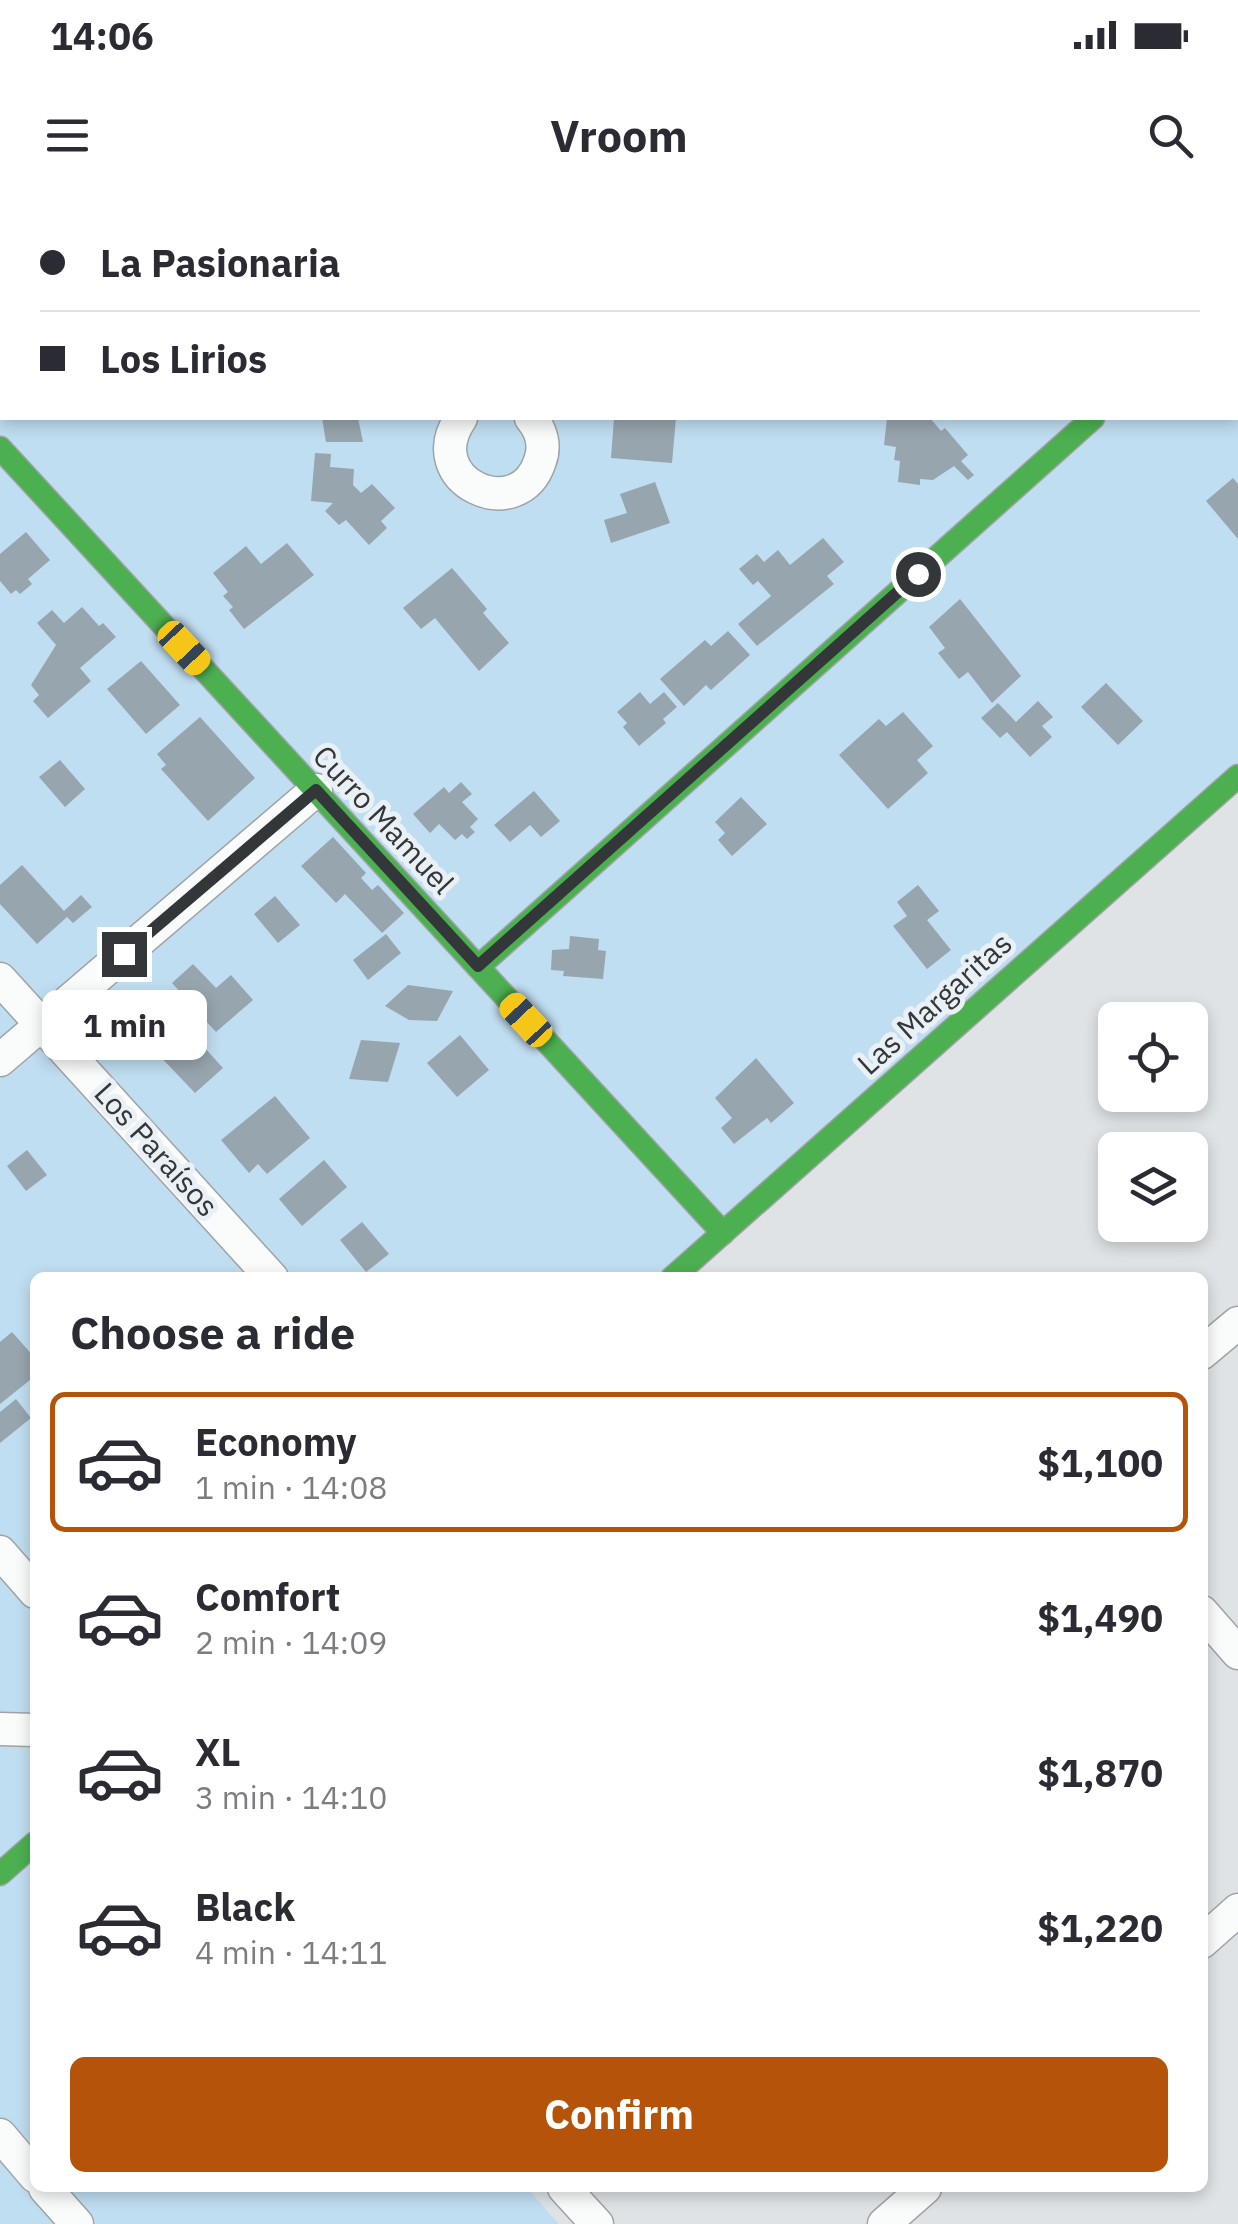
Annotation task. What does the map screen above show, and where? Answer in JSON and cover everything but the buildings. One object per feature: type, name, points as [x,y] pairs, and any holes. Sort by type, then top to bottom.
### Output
[{"type":"street","points":[[461,420],[450,442],[456,470],[465,482],[491,494],[520,488],[539,467],[542,438],[532,420]]},
{"type":"street","points":[[478,966],[1092,420]]},
{"type":"street","name":"Curro Mamuel","points":[[0,448],[722,1233]]},
{"type":"street","name":"Las Margaritas","points":[[679,1272],[1238,776]]},
{"type":"street","points":[[0,1060],[316,790]]},
{"type":"street","name":"Los Paraísos","points":[[0,979],[267,1272]]},
{"type":"street","points":[[1208,1347],[1238,1322]]},
{"type":"street","points":[[0,1552],[30,1586]]},
{"type":"street","points":[[1208,1619],[1238,1653]]},
{"type":"street","points":[[0,1730],[30,1730]]},
{"type":"street","points":[[0,1874],[30,1847]]},
{"type":"street","points":[[1208,1937],[1238,1910]]},
{"type":"street","points":[[0,2136],[30,2170]]},
{"type":"street","points":[[49,2192],[77,2224]]},
{"type":"street","points":[[568,2192],[597,2224]]},
{"type":"street","points":[[884,2224],[921,2192]]},
{"type":"shaded area","points":[[0,420],[1238,420],[1238,777],[679,1272],[30,1272],[30,2192],[531,2192],[559,2224],[0,2224]]},
{"type":"traffic: fast","points":[[478,967],[1091,420]]},
{"type":"traffic: fast","points":[[0,448],[723,1233]]},
{"type":"traffic: fast","points":[[679,1272],[1238,776]]},
{"type":"traffic: fast","points":[[0,1874],[30,1847]]},
{"type":"route","points":[[124,954],[316,790],[478,966],[918,574]]}]
